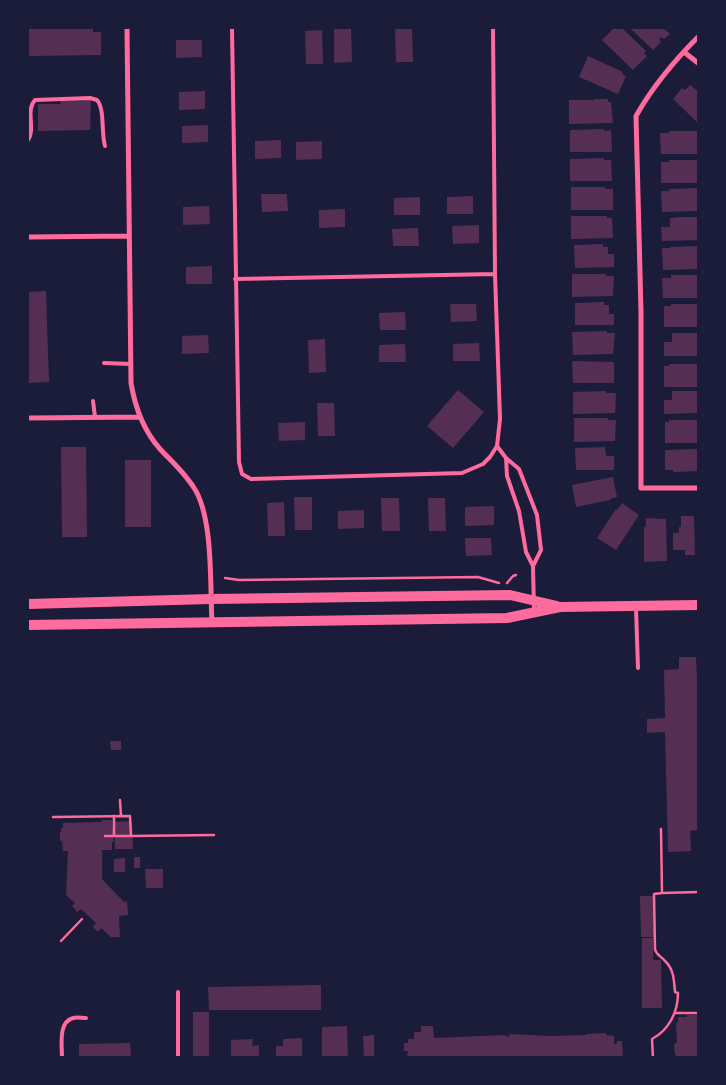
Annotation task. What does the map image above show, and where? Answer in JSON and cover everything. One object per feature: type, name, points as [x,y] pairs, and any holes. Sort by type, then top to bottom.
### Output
[{"type":"main road","points":[[28,604],[211,599],[510,595],[560,606],[698,605]]},
{"type":"main road","points":[[28,625],[507,618],[560,606]]},
{"type":"street","points":[[126,28],[133,395],[140,417],[158,447],[188,480],[197,493],[203,508],[206,524],[212,623]]},
{"type":"street","points":[[698,37],[648,94],[636,116],[641,302],[641,488],[698,488]]},
{"type":"street","points":[[684,52],[698,63]]},
{"type":"street","points":[[28,237],[129,236]]},
{"type":"street","points":[[28,418],[140,417]]},
{"type":"lane","points":[[232,28],[239,462],[242,474],[251,479],[462,473],[483,464],[498,446],[500,420],[495,274],[493,28]]},
{"type":"lane","points":[[28,140],[31,136],[30,107],[35,100],[90,98],[97,100],[100,106],[102,137],[105,146]]},
{"type":"lane","points":[[235,279],[495,274]]},
{"type":"lane","points":[[104,363],[131,364]]},
{"type":"lane","points":[[93,401],[95,417]]},
{"type":"lane","points":[[498,446],[506,458],[519,469],[537,515],[541,550],[534,566],[534,613]]},
{"type":"lane","points":[[506,458],[507,476],[519,511],[526,552],[534,566]]},
{"type":"lane","points":[[636,605],[638,668]]},
{"type":"lane","points":[[178,992],[178,1058]]},
{"type":"lane","points":[[62,1058],[62,1037],[65,1024],[72,1018],[86,1018]]},
{"type":"path","points":[[225,578],[239,580],[472,577],[484,578],[500,583],[509,582],[516,575]]},
{"type":"path","points":[[120,800],[121,816]]},
{"type":"path","points":[[114,816],[114,836]]},
{"type":"path","points":[[53,818],[130,816],[131,836]]},
{"type":"path","points":[[661,829],[662,893]]},
{"type":"path","points":[[105,836],[214,835]]},
{"type":"path","points":[[653,1058],[652,1039],[667,1028],[674,1013],[678,993],[674,992],[673,972],[669,964],[656,952],[655,948],[654,894],[698,892]]},
{"type":"path","points":[[61,941],[82,919]]},
{"type":"path","points":[[674,1013],[698,1013]]},
{"type":"building","points":[[28,28],[93,28],[93,32],[101,32],[101,55],[28,56]]},
{"type":"building","points":[[412,28],[413,62],[396,62],[395,29]]},
{"type":"building","points":[[614,28],[622,28],[646,51],[644,53],[647,56],[633,70],[602,40]]},
{"type":"building","points":[[630,28],[663,28],[670,34],[664,39],[661,37],[659,39],[661,42],[653,50]]},
{"type":"building","points":[[334,29],[351,29],[352,62],[334,63]]},
{"type":"building","points":[[322,30],[323,64],[306,64],[305,31]]},
{"type":"building","points":[[176,40],[202,40],[202,57],[176,58]]},
{"type":"building","points":[[588,56],[623,72],[622,74],[626,76],[618,94],[579,77]]},
{"type":"building","points":[[690,85],[698,91],[698,123],[673,99],[682,88],[685,90]]},
{"type":"building","points":[[205,91],[205,109],[179,110],[179,92]]},
{"type":"building","points":[[608,99],[608,102],[611,102],[613,123],[569,124],[569,100]]},
{"type":"building","points":[[91,100],[90,130],[38,131],[38,104],[61,104],[60,101]]},
{"type":"building","points":[[208,125],[208,142],[182,143],[182,126]]},
{"type":"building","points":[[604,129],[605,131],[611,130],[612,152],[570,152],[570,130]]},
{"type":"building","points":[[669,131],[698,131],[698,154],[661,154],[660,133],[669,133]]},
{"type":"building","points":[[281,140],[281,158],[255,159],[255,141]]},
{"type":"building","points":[[322,141],[322,159],[296,160],[296,142]]},
{"type":"building","points":[[604,158],[604,160],[611,160],[612,181],[570,181],[570,159]]},
{"type":"building","points":[[669,160],[698,160],[698,183],[661,183],[661,162],[669,162]]},
{"type":"building","points":[[571,187],[605,187],[605,189],[613,189],[613,210],[571,210]]},
{"type":"building","points":[[698,188],[698,211],[662,212],[661,191]]},
{"type":"building","points":[[261,194],[287,194],[288,211],[262,212]]},
{"type":"building","points":[[473,196],[473,214],[447,214],[447,197]]},
{"type":"building","points":[[420,197],[420,215],[394,215],[394,198]]},
{"type":"building","points":[[209,206],[210,224],[183,225],[183,207]]},
{"type":"building","points":[[345,209],[345,227],[319,228],[319,210]]},
{"type":"building","points":[[571,216],[607,216],[607,218],[612,218],[613,238],[571,239]]},
{"type":"building","points":[[698,217],[698,240],[662,241],[661,227],[670,227],[670,218]]},
{"type":"building","points":[[479,225],[479,243],[453,244],[452,226]]},
{"type":"building","points":[[418,228],[419,246],[393,246],[392,229]]},
{"type":"building","points":[[603,244],[603,247],[608,247],[608,254],[614,254],[614,267],[575,268],[574,245]]},
{"type":"building","points":[[698,246],[698,269],[663,270],[662,248]]},
{"type":"building","points":[[212,266],[212,284],[186,284],[186,267]]},
{"type":"building","points":[[572,274],[606,274],[606,276],[614,276],[613,296],[572,297]]},
{"type":"building","points":[[671,275],[698,275],[698,298],[663,298],[662,278],[671,278]]},
{"type":"building","points":[[46,291],[49,382],[28,383],[28,292]]},
{"type":"building","points":[[604,302],[604,305],[609,305],[609,314],[614,314],[614,325],[575,325],[575,303]]},
{"type":"building","points":[[450,304],[476,304],[477,321],[451,322]]},
{"type":"building","points":[[671,304],[698,304],[698,327],[664,327],[664,306],[671,306]]},
{"type":"building","points":[[405,312],[406,330],[380,330],[379,313]]},
{"type":"building","points":[[607,331],[607,333],[615,333],[613,354],[573,355],[572,332]]},
{"type":"building","points":[[672,333],[698,333],[698,356],[664,356],[664,342],[672,342]]},
{"type":"building","points":[[208,335],[209,353],[182,354],[182,336]]},
{"type":"building","points":[[325,339],[326,372],[309,373],[308,340]]},
{"type":"building","points":[[479,343],[480,361],[453,361],[453,344]]},
{"type":"building","points":[[405,344],[406,362],[379,362],[379,345]]},
{"type":"building","points":[[572,361],[614,362],[614,383],[573,383]]},
{"type":"building","points":[[669,364],[698,364],[698,387],[664,387],[664,366],[669,366]]},
{"type":"building","points":[[458,390],[484,412],[453,448],[427,426]]},
{"type":"building","points":[[606,391],[606,393],[616,393],[615,413],[573,414],[573,392]]},
{"type":"building","points":[[672,391],[698,391],[698,413],[664,414],[664,400],[672,400]]},
{"type":"building","points":[[317,403],[334,403],[335,436],[318,436]]},
{"type":"building","points":[[574,418],[608,418],[608,420],[616,420],[615,441],[574,442]]},
{"type":"building","points":[[669,420],[698,420],[698,443],[665,443],[665,422],[669,422]]},
{"type":"building","points":[[305,422],[305,440],[279,441],[278,423]]},
{"type":"building","points":[[61,447],[86,447],[87,537],[62,537]]},
{"type":"building","points":[[605,447],[606,456],[614,456],[614,470],[576,470],[575,448]]},
{"type":"building","points":[[698,449],[698,471],[673,472],[673,470],[665,470],[665,450]]},
{"type":"building","points":[[125,460],[151,460],[151,527],[125,527]]},
{"type":"building","points":[[613,477],[617,497],[576,507],[572,485]]},
{"type":"building","points":[[294,497],[312,497],[312,530],[295,530]]},
{"type":"building","points":[[381,498],[399,498],[400,531],[382,531]]},
{"type":"building","points":[[428,498],[445,498],[446,531],[429,531]]},
{"type":"building","points":[[284,502],[285,536],[268,536],[267,503]]},
{"type":"building","points":[[622,503],[639,515],[616,550],[597,538]]},
{"type":"building","points":[[494,506],[494,525],[465,526],[465,507]]},
{"type":"building","points":[[364,510],[364,528],[338,529],[338,511]]},
{"type":"building","points":[[681,516],[694,516],[695,555],[685,555],[685,550],[673,550],[673,533],[679,533]]},
{"type":"building","points":[[646,518],[666,519],[667,561],[644,562],[644,527],[646,527]]},
{"type":"building","points":[[465,538],[491,538],[492,555],[466,556]]},
{"type":"building","points":[[679,657],[696,657],[698,699],[698,830],[690,831],[691,851],[668,852],[665,732],[647,733],[647,719],[665,718],[664,670],[679,669]]},
{"type":"building","points":[[110,741],[121,741],[121,750],[111,750]]},
{"type":"building","points":[[102,820],[112,820],[114,842],[112,842],[112,850],[102,850],[102,879],[124,902],[127,901],[128,915],[119,916],[120,937],[111,937],[101,928],[98,932],[93,927],[96,923],[81,909],[77,912],[72,906],[75,903],[66,895],[68,851],[63,851],[62,841],[60,841],[63,823],[102,822]]},
{"type":"building","points":[[132,821],[133,849],[115,849],[115,822]]},
{"type":"building","points":[[134,857],[140,857],[140,868],[134,868]]},
{"type":"building","points":[[125,858],[125,872],[114,872],[114,859]]},
{"type":"building","points":[[145,869],[163,869],[163,888],[146,888]]},
{"type":"building","points":[[640,896],[653,896],[654,937],[641,937]]},
{"type":"building","points":[[642,938],[653,938],[653,960],[661,960],[662,1008],[642,1008]]},
{"type":"building","points":[[321,985],[321,1010],[209,1010],[208,987]]},
{"type":"building","points":[[193,1012],[209,1012],[209,1058],[193,1058]]},
{"type":"building","points":[[687,1015],[698,1015],[698,1058],[677,1058],[675,1055],[674,1045],[677,1042],[676,1023],[678,1022],[678,1017],[687,1017]]},
{"type":"building","points":[[347,1026],[348,1058],[322,1058],[322,1027]]},
{"type":"building","points":[[421,1026],[433,1026],[434,1038],[504,1035],[508,1037],[510,1034],[549,1036],[606,1033],[606,1035],[614,1036],[614,1045],[617,1041],[622,1041],[623,1058],[407,1058],[408,1051],[404,1051],[404,1043],[408,1043],[408,1039],[414,1039],[414,1032],[421,1032]]},
{"type":"building","points":[[374,1035],[374,1058],[364,1058],[363,1036]]},
{"type":"building","points":[[302,1038],[302,1058],[276,1058],[276,1046],[283,1046],[283,1039]]},
{"type":"building","points":[[253,1039],[252,1046],[259,1045],[259,1058],[231,1058],[231,1040]]},
{"type":"building","points":[[130,1043],[131,1058],[79,1058],[79,1044]]}]
